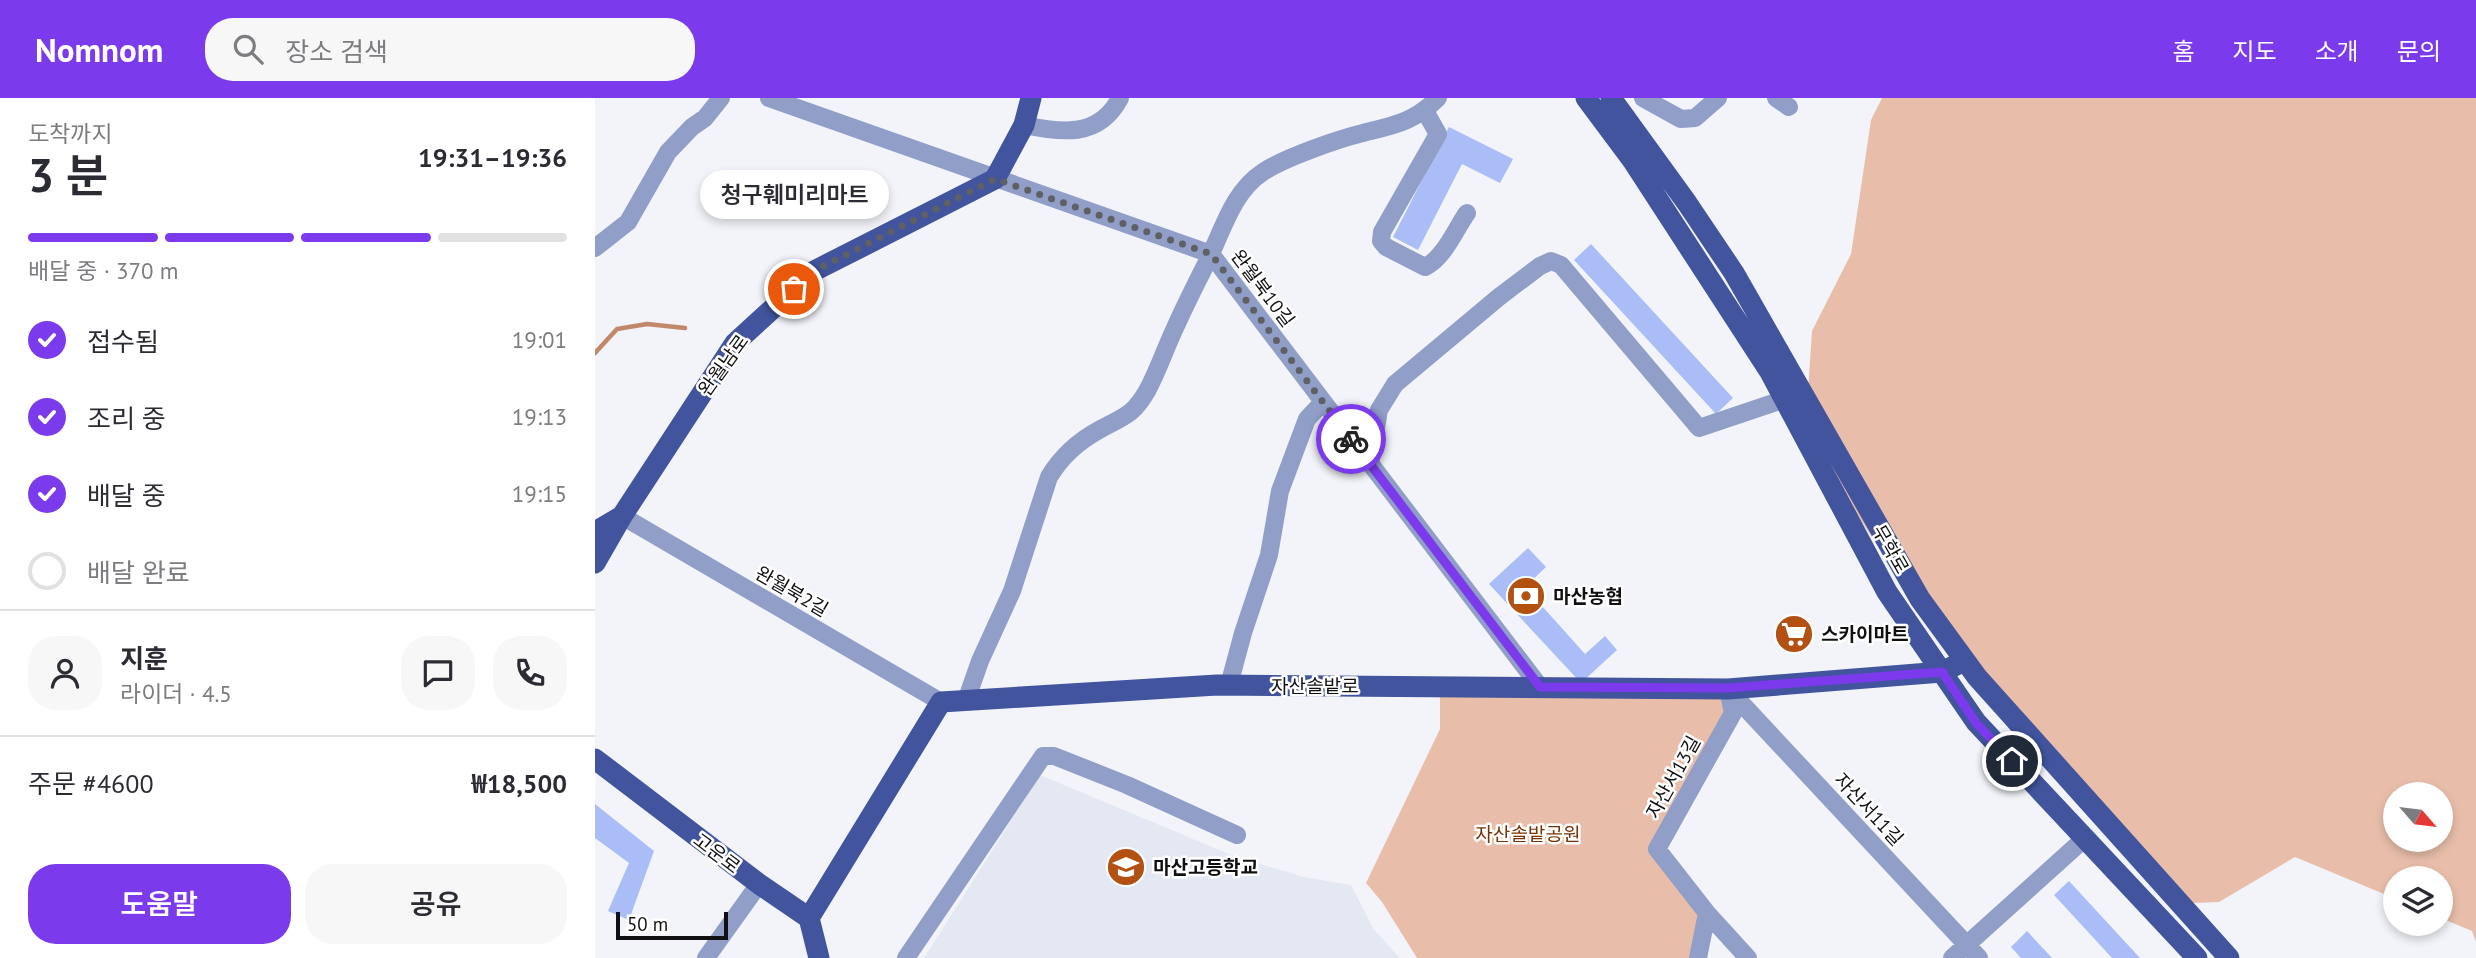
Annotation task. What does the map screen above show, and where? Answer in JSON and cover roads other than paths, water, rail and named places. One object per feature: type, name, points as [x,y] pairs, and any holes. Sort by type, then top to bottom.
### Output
[{"type":"main road","points":[[995,179],[1024,125],[1031,98]]},
{"type":"main road","name":"무학로","points":[[1587,98],[1633,160],[1770,372],[1887,592],[1976,723],[2197,958]]},
{"type":"main road","name":"무학로","points":[[1611,98],[1734,273],[1920,599],[1964,661],[2229,958]]},
{"type":"main road","name":"완월남로","points":[[595,532],[622,516],[735,342],[814,271],[995,179]]},
{"type":"main road","points":[[595,563],[622,516]]},
{"type":"main road","points":[[1942,672],[1964,661]]},
{"type":"main road","name":"자산솔밭로","points":[[941,702],[1229,685],[1728,688],[1942,672]]},
{"type":"main road","points":[[819,958],[809,918],[941,702]]},
{"type":"main road","name":"고운로","points":[[595,759],[759,884],[809,918]]},
{"type":"street","points":[[595,248],[628,222],[668,152],[692,127],[705,118],[721,98]]},
{"type":"street","name":"완월북10길","points":[[769,98],[1211,254],[1540,687]]},
{"type":"street","points":[[1024,125],[1069,131],[1091,126],[1101,122],[1120,98]]},
{"type":"street","points":[[1643,98],[1681,119],[1695,118],[1718,98]]},
{"type":"street","points":[[966,701],[980,661],[1011,592],[1049,477],[1059,460],[1075,445],[1099,430],[1119,422],[1135,410],[1157,370],[1183,309],[1238,197],[1248,184],[1264,171],[1360,133],[1397,125],[1432,104],[1438,134],[1383,232],[1381,241],[1386,247],[1425,267],[1432,264],[1467,213]]},
{"type":"street","points":[[1370,464],[1379,410],[1395,384],[1499,297],[1540,266],[1551,261],[1561,265],[1699,428],[1785,400]]},
{"type":"street","points":[[1229,685],[1269,555],[1280,491],[1307,419],[1323,402]]},
{"type":"street","name":"완월북2길","points":[[622,516],[941,702]]},
{"type":"street","name":"자산서13길","points":[[1728,688],[1733,713],[1657,849],[1707,913],[1748,958]]},
{"type":"street","name":"자산서11길","points":[[1728,688],[1973,951]]},
{"type":"street","points":[[906,958],[1043,756],[1054,757],[1127,785],[1237,835]]},
{"type":"street","points":[[1952,958],[1973,951],[2084,839]]},
{"type":"street","points":[[706,958],[759,884]]},
{"type":"street","points":[[1698,958],[1707,913]]},
{"type":"waterway","points":[[595,353],[617,329],[647,324],[685,328]]},
{"type":"place","name":"청구훼미리마트","points":[[794,289]]},
{"type":"place","name":"마산농협","points":[[1526,596]]},
{"type":"place","name":"스카이마트","points":[[1794,634]]},
{"type":"place","name":"마산고등학교","points":[[1126,867]]},
{"type":"park label","name":"자산솔밭공원","points":[[1528,834]]}]
